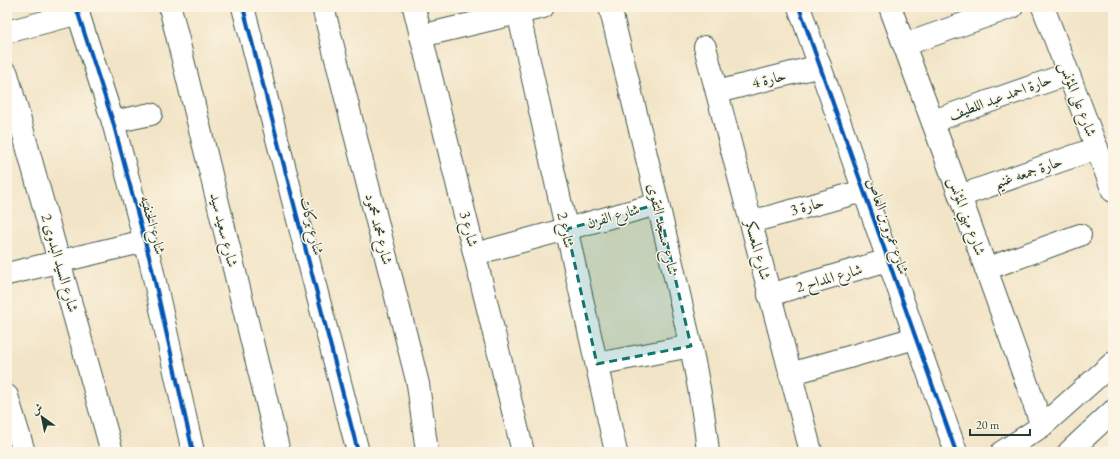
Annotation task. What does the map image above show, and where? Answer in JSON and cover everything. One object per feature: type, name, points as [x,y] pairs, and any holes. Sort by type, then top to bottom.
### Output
[{"type":"street","name":"شارع سعيد سيد","points":[[170,7],[279,452]]},
{"type":"street","name":"شارع بركات","points":[[243,7],[358,452]]},
{"type":"street","name":"شارع محمد محمود","points":[[323,7],[418,384],[427,452]]},
{"type":"street","name":"شارع 3","points":[[414,7],[523,452]]},
{"type":"street","points":[[421,36],[518,10],[543,7]]},
{"type":"street","name":"شارع مسجد التقوى","points":[[610,7],[691,346],[708,452]]},
{"type":"street","name":"شارع عمرو بن العاص","points":[[799,7],[956,452]]},
{"type":"street","name":"شارع مهني المؤنس","points":[[890,7],[960,196],[1042,426]]},
{"type":"street","points":[[904,45],[1012,7]]},
{"type":"street","name":"شارع على المؤنس","points":[[1043,7],[1113,191]]},
{"type":"street","points":[[7,32],[78,10]]},
{"type":"street","name":"شارع الحنفيه","points":[[78,10],[113,122],[145,241],[193,452]]},
{"type":"street","name":"شارع 2","points":[[518,10],[616,452]]},
{"type":"street","name":"شارع المعسكر","points":[[705,47],[811,452]]},
{"type":"street","name":"حارة 4","points":[[717,92],[820,66]]},
{"type":"street","name":"شارع السيد البدوى 2","points":[[7,74],[112,452]]},
{"type":"street","name":"حارة احمد عبد اللطيف","points":[[933,122],[1068,74]]},
{"type":"street","points":[[113,122],[151,114]]},
{"type":"street","name":"حارة جمعه غنيم","points":[[960,196],[1097,148]]},
{"type":"street","name":"حارة 3","points":[[751,222],[863,191]]},
{"type":"street","name":"شارع الفرن","points":[[475,254],[658,204]]},
{"type":"street","points":[[986,269],[1080,235]]},
{"type":"street","points":[[7,274],[145,241]]},
{"type":"street","name":"شارع المداح 2","points":[[770,295],[888,260]]},
{"type":"street","points":[[790,374],[915,338]]},
{"type":"street","points":[[597,364],[691,346]]},
{"type":"street","points":[[1011,450],[1042,426],[1113,363]]},
{"type":"street","points":[[7,396],[24,452]]},
{"type":"street","points":[[1069,452],[1113,411]]},
{"type":"highlighted area","points":[[658,204],[691,346],[597,364],[567,229]]},
{"type":"cycle path","points":[[76,7],[113,122],[151,264],[193,452]]},
{"type":"cycle path","points":[[243,7],[358,452]]},
{"type":"cycle path","points":[[799,7],[956,452]]}]
